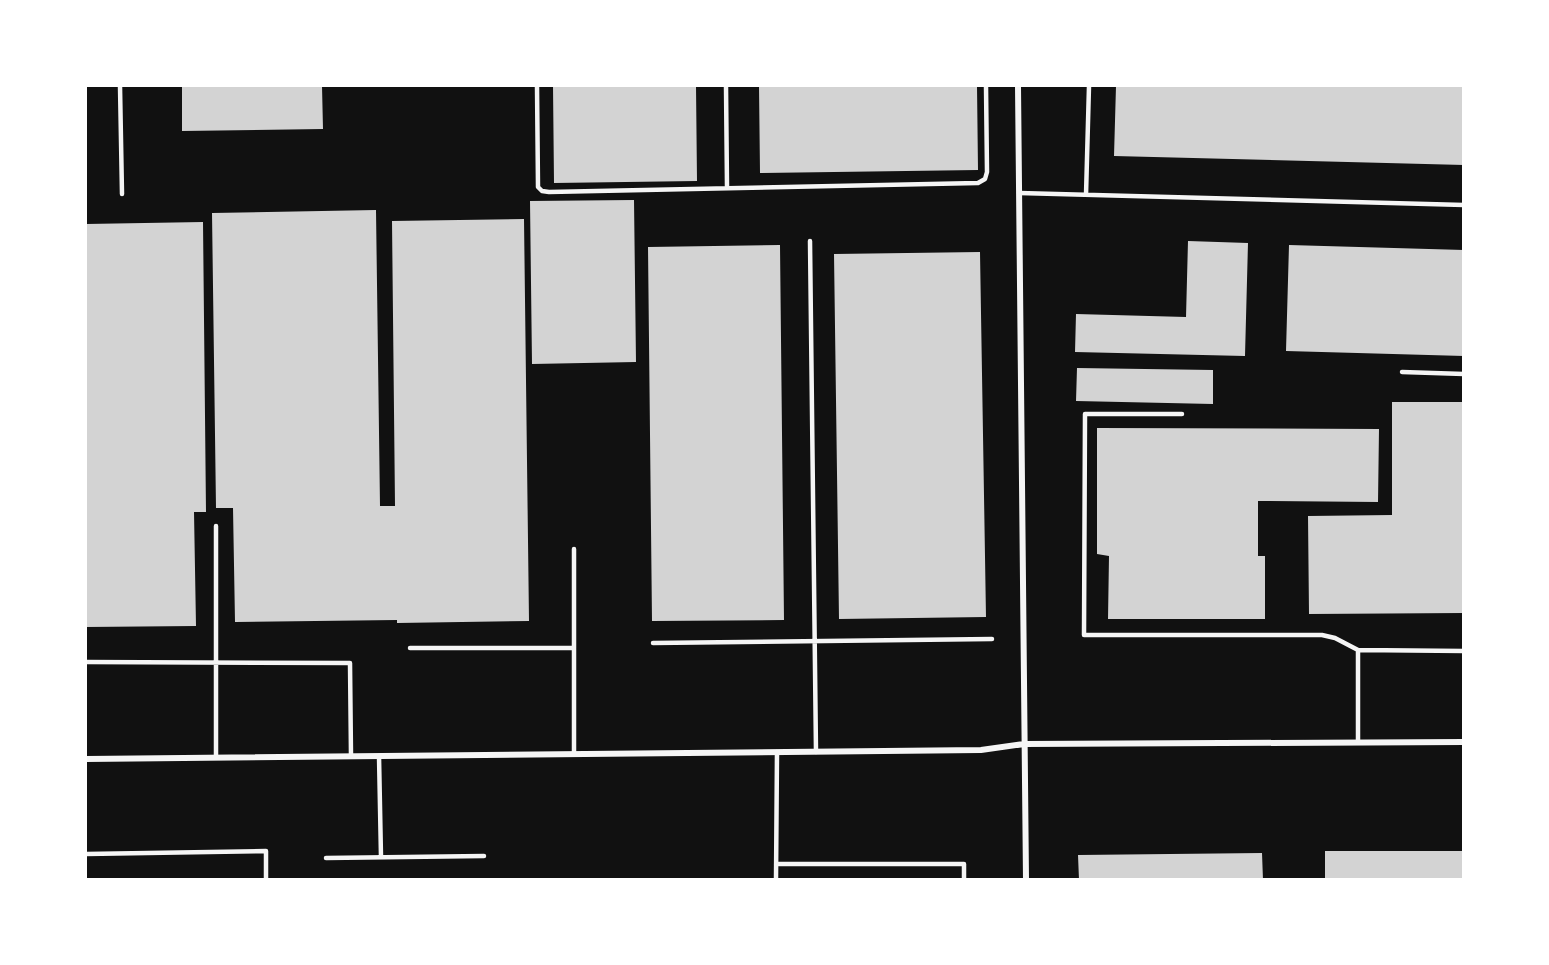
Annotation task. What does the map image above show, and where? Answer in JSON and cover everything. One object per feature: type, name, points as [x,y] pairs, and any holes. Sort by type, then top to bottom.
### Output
[{"type":"street","points":[[1018,86],[1026,879]]},
{"type":"street","points":[[86,759],[981,750],[1024,744],[1464,742]]},
{"type":"lane","points":[[120,86],[122,194]]},
{"type":"lane","points":[[537,86],[538,187],[542,191],[978,183],[985,179],[987,172],[986,86]]},
{"type":"lane","points":[[726,86],[727,187]]},
{"type":"lane","points":[[1086,195],[1089,86]]},
{"type":"lane","points":[[1019,193],[1464,205]]},
{"type":"lane","points":[[810,241],[816,752]]},
{"type":"lane","points":[[1402,372],[1464,374]]},
{"type":"lane","points":[[1182,414],[1085,414],[1084,635],[1322,635],[1335,638],[1358,650],[1464,651]]},
{"type":"lane","points":[[216,526],[216,757]]},
{"type":"lane","points":[[574,549],[574,754]]},
{"type":"lane","points":[[653,643],[992,639]]},
{"type":"lane","points":[[410,648],[574,648]]},
{"type":"lane","points":[[1358,650],[1358,742]]},
{"type":"lane","points":[[86,662],[350,663],[351,756]]},
{"type":"lane","points":[[776,879],[777,752]]},
{"type":"lane","points":[[379,756],[381,857]]},
{"type":"lane","points":[[86,854],[266,851],[266,879]]},
{"type":"lane","points":[[326,858],[484,856]]},
{"type":"lane","points":[[776,864],[964,864],[964,879]]},
{"type":"building","points":[[182,86],[322,86],[323,129],[182,131]]},
{"type":"building","points":[[553,86],[696,86],[697,181],[554,183]]},
{"type":"building","points":[[759,86],[977,86],[978,170],[760,173]]},
{"type":"building","points":[[1116,86],[1464,86],[1464,165],[1114,156]]},
{"type":"building","points":[[634,200],[636,362],[532,364],[530,201]]},
{"type":"building","points":[[376,210],[380,506],[395,506],[392,221],[524,219],[529,621],[235,622],[233,508],[216,508],[212,213]]},
{"type":"building","points":[[203,222],[206,512],[194,512],[196,626],[86,627],[86,224]]},
{"type":"building","points":[[1188,241],[1248,243],[1245,356],[1075,352],[1076,314],[1186,317]]},
{"type":"building","points":[[780,245],[784,620],[652,621],[648,247]]},
{"type":"building","points":[[1289,245],[1464,250],[1464,356],[1286,351]]},
{"type":"building","points":[[980,252],[986,617],[839,619],[834,254]]},
{"type":"building","points":[[1077,368],[1213,370],[1213,404],[1076,401]]},
{"type":"building","points":[[1392,402],[1464,402],[1464,613],[1309,614],[1308,516],[1392,515]]},
{"type":"building","points":[[1097,428],[1379,429],[1378,502],[1258,501],[1258,556],[1265,556],[1265,619],[1108,619],[1109,556],[1097,554]]},
{"type":"building","points":[[1325,851],[1464,851],[1464,880],[1325,880]]},
{"type":"building","points":[[1262,853],[1263,880],[1079,880],[1078,855]]}]
